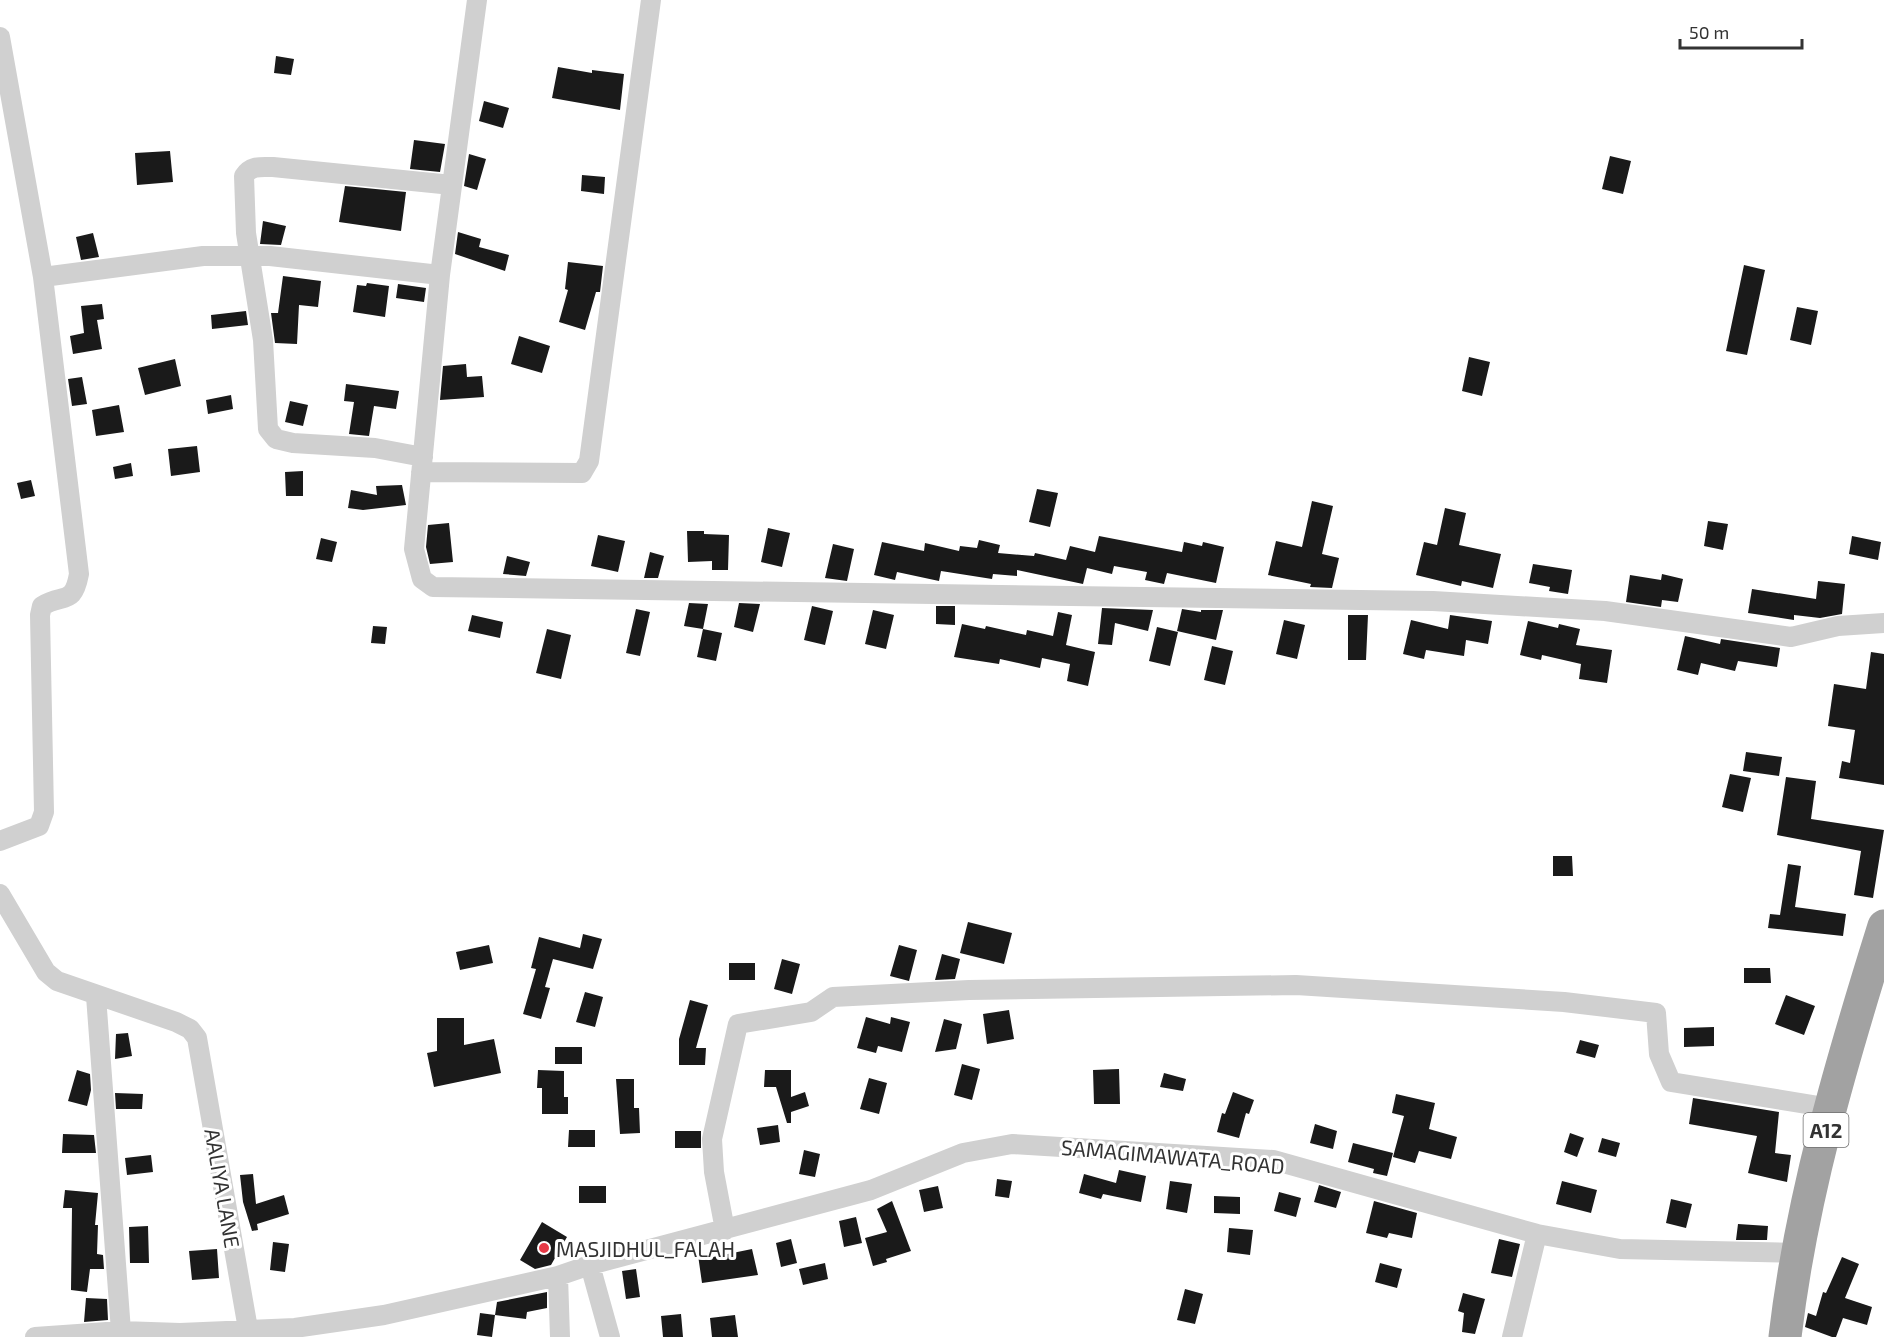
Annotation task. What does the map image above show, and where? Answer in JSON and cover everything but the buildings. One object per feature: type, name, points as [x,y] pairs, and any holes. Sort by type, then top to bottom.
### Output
[{"type":"highway","name":"A12","points":[[1785,1337],[1798,1253],[1831,1108],[1884,926]]},
{"type":"street","points":[[477,0],[440,274],[414,549],[422,579],[433,587],[1433,601],[1605,611],[1791,637],[1838,626],[1884,623]]},
{"type":"street","points":[[452,185],[256,167],[248,170],[244,176],[250,256],[263,340],[268,429],[276,439],[293,443],[375,448],[422,465],[582,473],[589,460],[651,0]]},
{"type":"street","points":[[0,37],[43,277],[79,574],[76,590],[70,598],[49,602],[42,606],[40,615],[44,812],[39,826],[0,841]]},
{"type":"street","points":[[43,277],[203,256],[250,256],[344,263],[440,274]]},
{"type":"street","points":[[0,894],[46,972],[57,981],[96,996],[120,1331]]},
{"type":"street","points":[[725,1230],[714,1172],[712,1139],[738,1024],[811,1012],[833,997],[969,990],[1296,986],[1564,1002],[1656,1013],[1659,1054],[1671,1082],[1831,1108]]},
{"type":"street","name":"AALIYA LANE","points":[[96,996],[176,1022],[190,1029],[197,1038],[244,1333]]},
{"type":"street","name":"SAMAGIMAWATA_ROAD","points":[[35,1337],[120,1331],[244,1333],[384,1315],[558,1276],[590,1265],[871,1190],[963,1153],[1012,1144],[1273,1160],[1537,1234],[1620,1249],[1798,1253]]},
{"type":"street","points":[[1512,1337],[1537,1234]]},
{"type":"street","points":[[590,1265],[610,1337]]},
{"type":"street","points":[[558,1276],[560,1337]]},
{"type":"place","name":"MASJIDHUL_FALAH","points":[[544,1248]]}]
